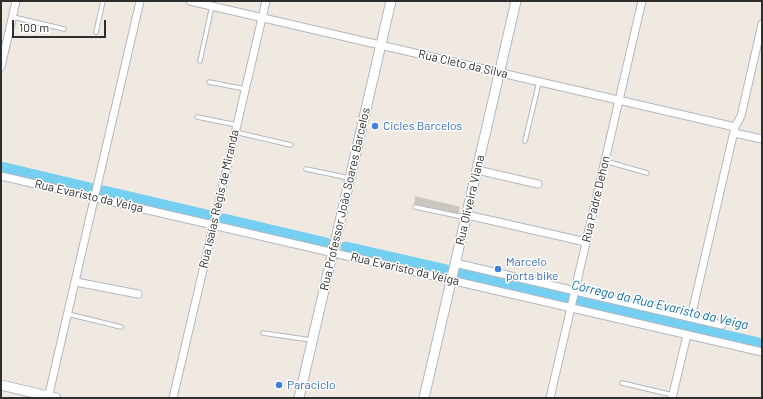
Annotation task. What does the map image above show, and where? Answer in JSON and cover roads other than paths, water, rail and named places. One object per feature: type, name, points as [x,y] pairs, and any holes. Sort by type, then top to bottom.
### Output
[{"type":"main road","name":"Rua Professor João Soares Barcelos","points":[[299,398],[391,1]]},
{"type":"main road","name":"Rua Oliveira Viana","points":[[424,398],[516,1]]},
{"type":"main road","points":[[1,385],[51,397]]},
{"type":"street","points":[[1,67],[16,1]]},
{"type":"street","points":[[51,397],[68,314],[140,1]]},
{"type":"street","name":"Rua Cleto da Silva","points":[[190,1],[619,100],[734,130],[762,139]]},
{"type":"street","name":"Rua Isaías Régis de Miranda","points":[[173,398],[266,1]]},
{"type":"street","name":"Rua Padre Dehon","points":[[550,398],[642,1]]},
{"type":"street","points":[[691,317],[734,130],[741,116],[762,24]]},
{"type":"street","points":[[477,170],[538,184]]},
{"type":"street","name":"Rua Evaristo da Veiga","points":[[1,176],[762,352]]},
{"type":"street","points":[[467,215],[586,242]]},
{"type":"street","name":"Rua Evaristo da Veiga","points":[[455,263],[722,324]]},
{"type":"street","points":[[76,282],[138,294]]},
{"type":"street","points":[[673,397],[687,335]]},
{"type":"lane","points":[[96,32],[103,1]]},
{"type":"lane","points":[[200,60],[212,6]]},
{"type":"lane","points":[[13,17],[64,29]]},
{"type":"lane","points":[[209,82],[245,88]]},
{"type":"lane","points":[[525,141],[539,82]]},
{"type":"lane","points":[[197,117],[291,144]]},
{"type":"lane","points":[[605,162],[648,174]]},
{"type":"lane","points":[[306,169],[350,178]]},
{"type":"lane","points":[[415,206],[458,216],[467,215]]},
{"type":"lane","points":[[68,314],[121,327]]},
{"type":"lane","points":[[263,333],[312,340]]},
{"type":"lane","points":[[622,383],[673,397]]},
{"type":"waterway","name":"Córrego da Rua Evaristo da Veiga","points":[[1,167],[90,188]]},
{"type":"waterway","name":"Córrego da Rua Evaristo da Veiga","points":[[104,191],[211,216]]},
{"type":"waterway","name":"Córrego da Rua Evaristo da Veiga","points":[[224,219],[326,243]]},
{"type":"waterway","name":"Córrego da Rua Evaristo da Veiga","points":[[346,247],[447,270]]},
{"type":"waterway","name":"Córrego da Rua Evaristo da Veiga","points":[[459,273],[762,344]]},
{"type":"place","name":"Cicles Barcelos","points":[[375,126]]},
{"type":"place","name":"Marcelo porta bike","points":[[498,269]]},
{"type":"place","name":"Paraciclo","points":[[279,385]]}]
